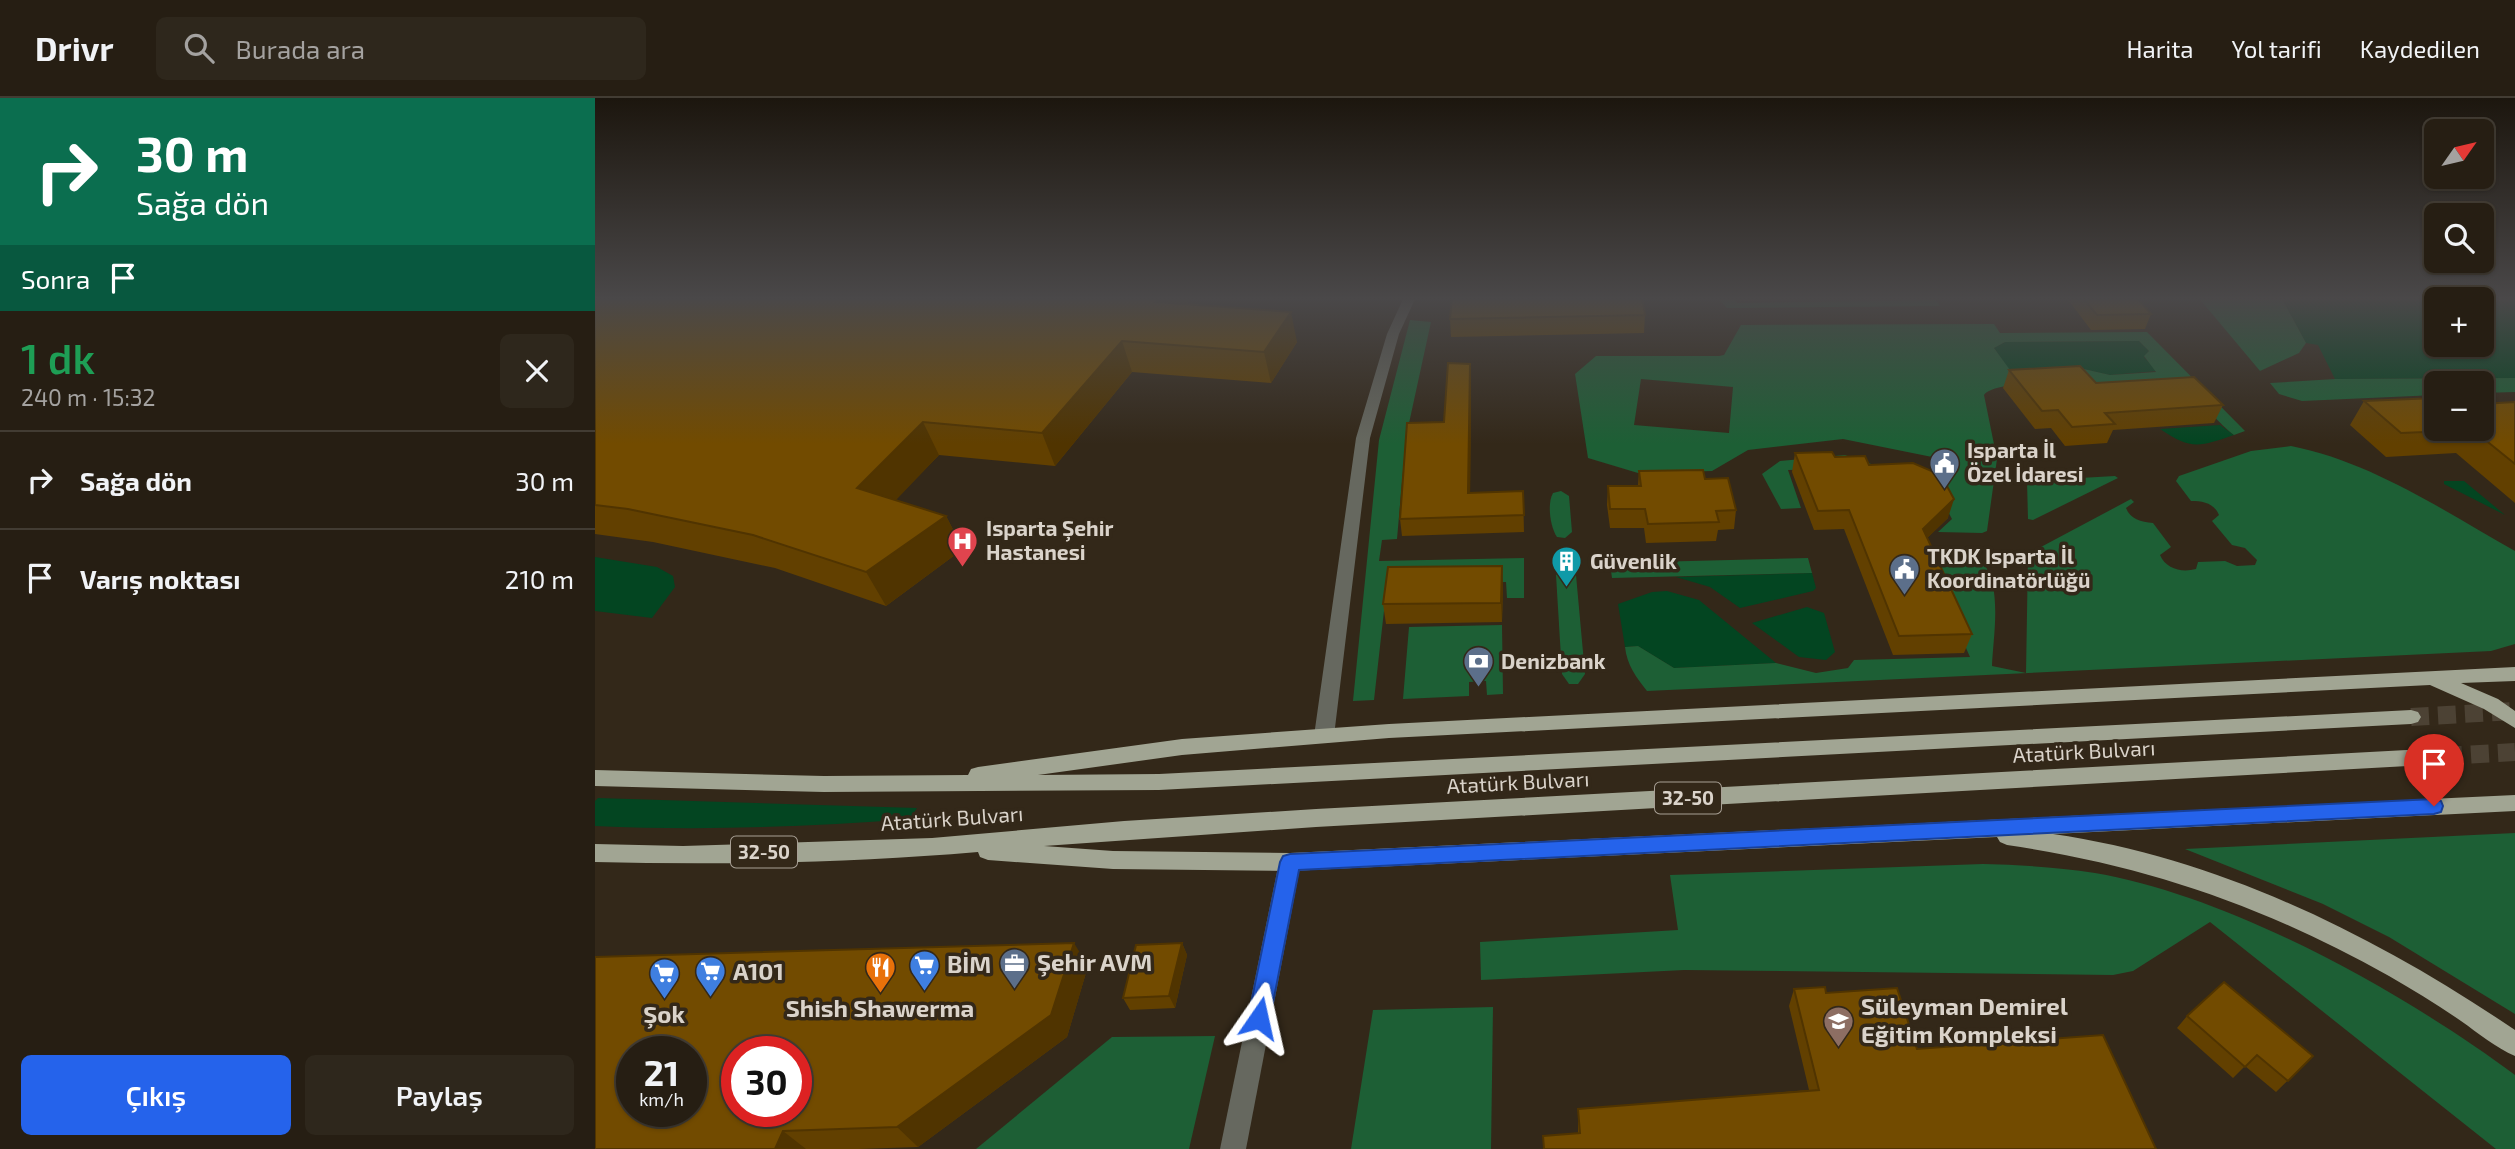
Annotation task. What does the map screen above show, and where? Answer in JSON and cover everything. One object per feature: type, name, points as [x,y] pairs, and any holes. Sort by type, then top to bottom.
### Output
[{"type":"main road","points":[[916,784],[1182,747],[1324,736],[2515,674]]},
{"type":"main road","points":[[2431,679],[2491,704],[2515,721]]},
{"type":"main road","name":"Atatürk Bulvarı","points":[[595,778],[916,784],[1159,782],[2411,717]]},
{"type":"main road","name":"Atatürk Bulvarı","points":[[595,853],[683,855],[933,847],[1316,818],[2444,756]]},
{"type":"main road","points":[[933,847],[1113,860],[1290,862],[2515,802]]},
{"type":"main road","points":[[1952,830],[2087,848],[2211,884],[2291,916],[2364,952],[2440,995],[2515,1044]]},
{"type":"street","points":[[1324,736],[1363,438],[1390,346]]},
{"type":"street","points":[[1233,1149],[1290,862]]},
{"type":"green space","points":[[1403,346],[1426,346],[1406,437],[1397,539],[1382,540],[1379,561],[1524,558],[1524,598],[1507,598],[1506,582],[1387,584],[1374,700],[1353,701],[1379,440]]},
{"type":"green space","points":[[1729,346],[1998,346],[1994,348],[2010,370],[2075,367],[2110,375],[2156,372],[2144,356],[2149,351],[2144,346],[2161,346],[2245,431],[2234,435],[2191,395],[2170,389],[2080,382],[2018,384],[1996,388],[1984,395],[1997,459],[1987,531],[1982,533],[1938,532],[1952,519],[1938,493],[1831,469],[1788,470],[1801,508],[1781,509],[1762,474],[1780,461],[1845,455],[1880,467],[1954,474],[1957,466],[1947,460],[1843,439],[1748,450],[1712,471],[1638,473],[1588,458],[1575,374],[1596,356],[1724,355]],"holes":[[[1641,379],[1733,387],[1729,433],[1634,425]]]},
{"type":"green space","points":[[2144,346],[2149,351],[2144,357],[2157,371],[2110,375],[2075,367],[2009,370],[1994,348]]},
{"type":"green space","points":[[2239,346],[2304,346],[2299,353],[2260,371]]},
{"type":"green space","points":[[2319,346],[2424,346],[2424,357],[2494,357],[2494,346],[2515,346],[2515,378],[2494,378],[2494,371],[2424,371],[2424,379],[2335,379]]},
{"type":"green space","points":[[2494,378],[2515,378],[2515,392],[2494,393]]},
{"type":"green space","points":[[2335,379],[2424,379],[2424,396],[2302,401],[2279,394],[2270,383]]},
{"type":"green space","points":[[2220,425],[2234,435],[2203,444],[2188,443],[2160,429]]},
{"type":"green space","points":[[2291,446],[2321,453],[2379,476],[2515,551],[2515,644],[2491,651],[1647,691],[1628,660],[1625,647],[1638,646],[1674,668],[1776,663],[1816,673],[1848,668],[1854,660],[1970,657],[1928,562],[1856,557],[1968,552],[1980,560],[1993,586],[1995,619],[1992,666],[2026,673],[2028,554],[2131,499],[2134,502],[2126,508],[2130,515],[2140,521],[2153,523],[2171,547],[2160,555],[2170,567],[2191,570],[2196,569],[2198,562],[2225,561],[2237,566],[2255,565],[2257,560],[2245,548],[2232,545],[2212,521],[2219,515],[2214,508],[2204,502],[2191,501],[2176,481],[2179,476],[2251,451]]},
{"type":"green space","points":[[2118,478],[2033,520],[2028,519],[2027,481]]},
{"type":"green space","points":[[2444,481],[2464,481],[2505,515],[2444,484]]},
{"type":"green space","points":[[1561,491],[1569,496],[1572,532],[1565,538],[1557,537],[1550,515],[1553,493]]},
{"type":"green space","points":[[595,557],[657,567],[673,576],[675,587],[652,618],[595,611]]},
{"type":"green space","points":[[1808,558],[1812,573],[1612,578],[1610,563]]},
{"type":"green space","points":[[1561,570],[1573,571],[1576,575],[1585,674],[1578,684],[1569,684],[1562,674],[1556,575]]},
{"type":"green space","points":[[1812,573],[1816,588],[1813,591],[1740,608],[1710,587],[1676,577]]},
{"type":"green space","points":[[1667,591],[1699,600],[1776,663],[1674,668],[1638,646],[1625,647],[1618,604],[1652,592]]},
{"type":"green space","points":[[1807,607],[1824,613],[1835,652],[1826,660],[1799,657],[1752,623]]},
{"type":"green space","points":[[1502,625],[1503,694],[1487,695],[1486,681],[1469,682],[1469,696],[1403,699],[1409,627]]},
{"type":"green space","points":[[598,798],[917,808],[910,819],[871,822],[753,827],[595,826],[595,801]]},
{"type":"green space","points":[[2515,833],[2515,1014],[2389,937],[2323,904],[2185,849]]},
{"type":"green space","points":[[1983,864],[2081,871],[2148,885],[2259,925],[2370,981],[2422,1012],[2515,1075],[2515,1149],[2496,1149],[2210,922],[2133,971],[2113,975],[1684,970],[1481,980],[1480,942],[1678,930],[1670,875]]},
{"type":"green space","points":[[1493,1007],[1491,1149],[1351,1149],[1373,1010]]},
{"type":"green space","points":[[1215,1036],[1189,1149],[976,1149],[1112,1037]]},
{"type":"building","points":[[595,346],[1118,346],[1042,433],[923,422],[857,488],[946,516],[866,572],[753,535],[628,509],[595,505]]},
{"type":"building","points":[[1187,346],[1268,346],[1264,352]]},
{"type":"building","points":[[1448,363],[1470,364],[1468,493],[1523,491],[1524,515],[1400,519],[1407,423],[1444,422]]},
{"type":"building","points":[[2080,366],[2096,383],[2194,377],[2223,405],[2105,413],[2115,424],[2072,427],[2058,410],[2042,411],[2009,370]]},
{"type":"building","points":[[2424,398],[2424,432],[2401,433],[2364,401]]},
{"type":"building","points":[[2515,402],[2515,464],[2487,441],[2494,441],[2494,403]]},
{"type":"building","points":[[1832,452],[1835,457],[1865,456],[1869,465],[1913,463],[1941,475],[1954,499],[1923,529],[1972,634],[1899,636],[1849,510],[1818,511],[1795,453]]},
{"type":"building","points":[[1703,470],[1705,479],[1728,478],[1736,510],[1716,511],[1719,522],[1648,524],[1645,509],[1610,509],[1608,486],[1641,486],[1639,471]]},
{"type":"building","points":[[1502,566],[1501,603],[1383,604],[1388,567]]},
{"type":"building","points":[[1074,943],[1051,1015],[897,1127],[783,1131],[775,1149],[595,1149],[595,957]]},
{"type":"building","points":[[1182,943],[1169,996],[1123,998],[1136,945]]},
{"type":"building","points":[[2224,982],[2313,1056],[2288,1081],[2257,1055],[2245,1067],[2187,1016]]},
{"type":"building","points":[[1825,987],[1826,993],[1897,988],[1917,1049],[2103,1035],[2156,1149],[1544,1149],[1543,1136],[1580,1133],[1578,1109],[1819,1090],[1794,989]]},
{"type":"tunnel","points":[[2411,717],[2515,711]]},
{"type":"tunnel","points":[[2444,756],[2515,752]]},
{"type":"place","name":"Isparta İl Özel İdaresi","points":[[1944,490]]},
{"type":"place","name":"Isparta Şehir Hastanesi","points":[[963,568]]},
{"type":"place","name":"Güvenlik","points":[[1567,589]]},
{"type":"place","name":"TKDK Isparta İl Koordinatörlüğü","points":[[1904,596]]},
{"type":"place","name":"Denizbank","points":[[1478,689]]},
{"type":"place","name":"Şehir AVM","points":[[1014,990]]},
{"type":"place","name":"BİM","points":[[924,992]]},
{"type":"place","name":"Shish Shawerma","points":[[880,994]]},
{"type":"place","name":"A101","points":[[710,999]]},
{"type":"place","name":"Şok","points":[[664,1000]]},
{"type":"place","name":"Süleyman Demirel Eğitim Kompleksi","points":[[1838,1048]]},
{"type":"route","points":[[1259,1018],[1290,862],[2434,806]]}]
